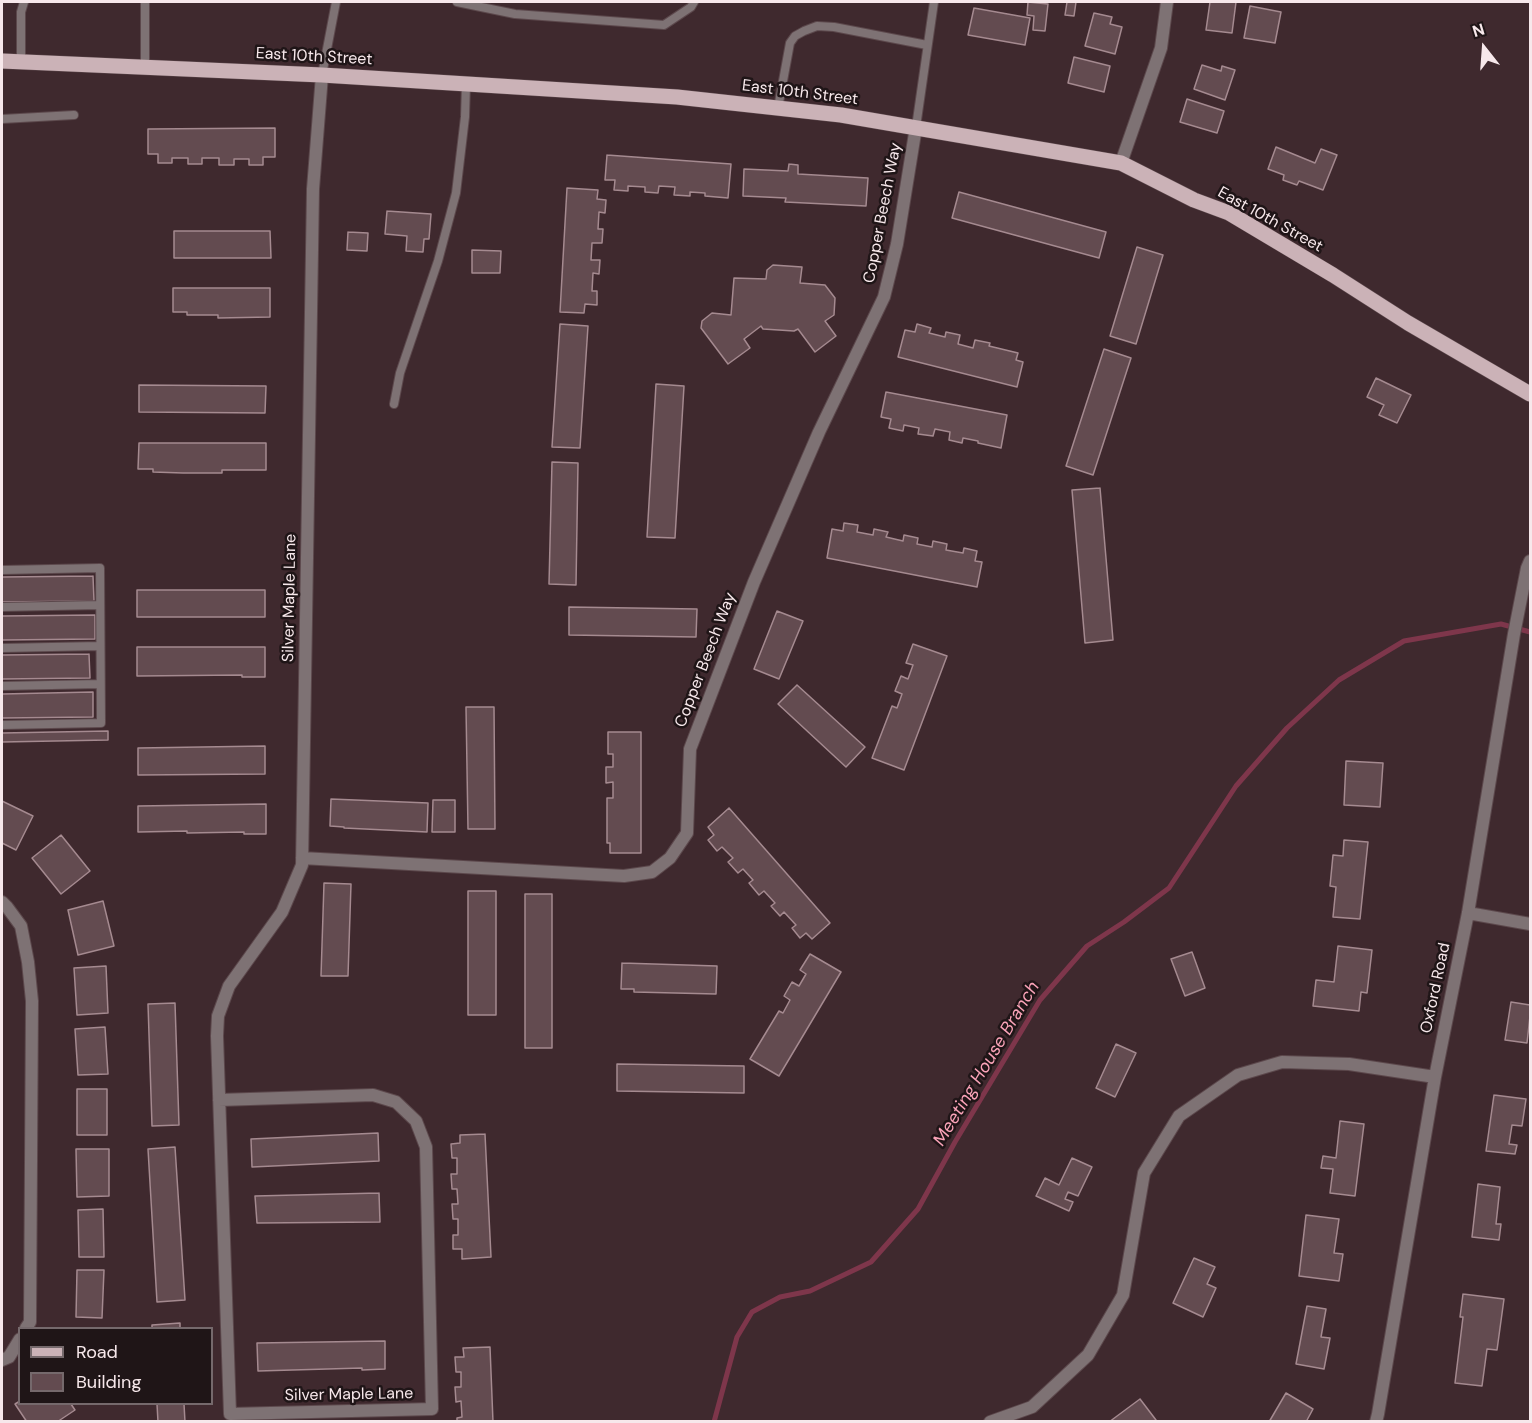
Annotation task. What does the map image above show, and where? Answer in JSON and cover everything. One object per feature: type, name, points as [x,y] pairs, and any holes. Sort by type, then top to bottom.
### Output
[{"type":"main road","name":"East 10th Street","points":[[2,61],[322,75],[677,97],[841,115],[1121,163],[1194,200],[1229,213],[1408,323],[1530,394]]},
{"type":"street","points":[[1121,163],[1161,48],[1167,2]]},
{"type":"street","name":"Silver Maple Lane","points":[[219,1100],[373,1095],[396,1102],[416,1121],[426,1147],[432,1409],[230,1414],[219,1100],[217,1036],[218,1016],[229,986],[282,912],[302,865],[313,189],[322,75]]},
{"type":"street","name":"Copper Beech Way","points":[[302,858],[624,876],[652,872],[670,858],[687,832],[690,748],[694,737],[754,582],[819,432],[884,297],[897,244],[916,127]]},
{"type":"street","name":"Oxford Road","points":[[1376,1422],[1434,1077],[1468,913],[1519,605],[1530,561]]},
{"type":"street","points":[[2,902],[21,926],[32,1001],[30,1322],[27,1327]]},
{"type":"street","points":[[1468,913],[1530,924]]},
{"type":"street","points":[[990,1422],[1032,1407],[1088,1355],[1123,1295],[1144,1173],[1179,1116],[1238,1075],[1282,1062],[1349,1064],[1434,1077]]},
{"type":"street","points":[[2,1360],[9,1357],[18,1342]]},
{"type":"lane","points":[[21,62],[21,12],[24,2]]},
{"type":"lane","points":[[145,2],[145,67]]},
{"type":"lane","points":[[322,75],[336,2]]},
{"type":"lane","points":[[457,2],[515,14],[664,25],[691,7],[694,2]]},
{"type":"lane","points":[[916,127],[934,2]]},
{"type":"lane","points":[[778,108],[790,43],[795,36],[804,31],[817,27],[834,27],[927,45]]},
{"type":"lane","points":[[394,404],[400,374],[438,261],[456,193],[465,117],[466,84]]},
{"type":"lane","points":[[2,119],[74,115]]},
{"type":"lane","points":[[2,570],[100,568],[101,723],[2,725]]},
{"type":"lane","points":[[2,607],[100,605]]},
{"type":"lane","points":[[2,648],[100,646]]},
{"type":"lane","points":[[2,686],[100,684]]},
{"type":"building","points":[[1028,2],[1048,4],[1045,31],[1033,30],[1034,16],[1027,15]]},
{"type":"building","points":[[1067,2],[1076,2],[1074,16],[1065,15]]},
{"type":"building","points":[[1210,2],[1236,2],[1232,33],[1206,30]]},
{"type":"building","points":[[1250,6],[1281,12],[1275,43],[1244,38]]},
{"type":"building","points":[[974,8],[1030,18],[1025,45],[968,35]]},
{"type":"building","points":[[1094,13],[1112,17],[1110,24],[1122,27],[1115,54],[1085,46]]},
{"type":"building","points":[[1074,57],[1110,66],[1104,92],[1068,83]]},
{"type":"building","points":[[1202,65],[1221,71],[1222,66],[1235,70],[1225,100],[1194,89]]},
{"type":"building","points":[[1187,99],[1224,111],[1217,133],[1180,122]]},
{"type":"building","points":[[275,128],[275,157],[263,157],[263,165],[249,165],[249,159],[234,159],[234,165],[219,165],[219,158],[202,158],[202,164],[188,164],[188,158],[172,158],[172,163],[158,163],[158,154],[148,154],[148,129]]},
{"type":"building","points":[[1276,147],[1315,163],[1321,149],[1337,155],[1323,190],[1299,181],[1297,185],[1283,180],[1284,175],[1268,169]]},
{"type":"building","points":[[607,155],[731,164],[728,198],[690,192],[690,196],[674,195],[675,187],[659,186],[658,193],[645,192],[645,187],[628,186],[628,191],[614,190],[615,180],[605,180]]},
{"type":"building","points":[[789,164],[798,165],[798,174],[868,178],[866,206],[785,202],[786,198],[743,196],[744,169],[788,171]]},
{"type":"building","points":[[567,188],[598,190],[597,199],[606,200],[605,213],[599,212],[598,229],[603,229],[602,243],[592,243],[591,260],[600,260],[599,274],[593,273],[592,291],[597,291],[597,305],[585,304],[584,313],[560,312]]},
{"type":"building","points":[[959,192],[1106,232],[1099,258],[952,218]]},
{"type":"building","points":[[387,211],[431,214],[429,239],[424,239],[423,252],[406,251],[407,236],[385,234]]},
{"type":"building","points":[[174,231],[270,231],[271,258],[174,258]]},
{"type":"building","points":[[348,232],[368,233],[367,251],[347,250]]},
{"type":"building","points":[[1137,247],[1163,255],[1136,344],[1110,336]]},
{"type":"building","points":[[472,250],[501,251],[500,273],[472,273]]},
{"type":"building","points":[[773,265],[802,267],[800,283],[825,285],[835,298],[834,315],[825,321],[836,336],[815,352],[798,329],[794,331],[763,329],[761,326],[744,339],[750,348],[728,364],[701,328],[702,321],[712,313],[731,315],[734,278],[766,279],[767,270]]},
{"type":"building","points":[[173,288],[270,288],[270,317],[218,318],[218,315],[187,315],[187,312],[173,312]]},
{"type":"building","points":[[560,324],[588,326],[580,448],[552,447]]},
{"type":"building","points":[[917,324],[931,328],[929,333],[945,337],[946,332],[960,335],[958,344],[973,348],[975,340],[1018,353],[1016,360],[1023,362],[1017,387],[898,357],[905,330],[915,332]]},
{"type":"building","points":[[1104,349],[1131,358],[1093,475],[1066,466]]},
{"type":"building","points":[[1376,378],[1411,395],[1397,423],[1379,415],[1384,405],[1367,397]]},
{"type":"building","points":[[656,384],[684,386],[675,538],[647,537]]},
{"type":"building","points":[[139,385],[266,386],[265,413],[139,412]]},
{"type":"building","points":[[886,392],[1007,415],[1001,448],[963,438],[962,443],[949,440],[950,432],[935,429],[933,436],[918,434],[919,428],[904,425],[903,431],[889,428],[891,419],[881,417]]},
{"type":"building","points":[[139,443],[266,443],[266,470],[183,473],[138,469]]},
{"type":"building","points":[[552,462],[578,463],[576,585],[549,584]]},
{"type":"building","points":[[1100,488],[1113,640],[1085,643],[1072,490]]},
{"type":"building","points":[[844,523],[858,525],[857,532],[873,535],[874,529],[888,532],[886,537],[903,541],[904,535],[918,538],[917,544],[932,547],[933,541],[947,544],[946,550],[963,553],[964,548],[977,551],[975,561],[982,562],[977,587],[827,558],[832,529],[843,531]]},
{"type":"building","points":[[93,576],[94,601],[2,602],[2,577]]},
{"type":"building","points":[[137,590],[265,590],[265,617],[137,617]]},
{"type":"building","points":[[569,607],[697,609],[696,637],[569,635]]},
{"type":"building","points":[[777,611],[803,621],[779,679],[754,669]]},
{"type":"building","points":[[95,615],[95,639],[2,640],[2,616]]},
{"type":"building","points":[[913,644],[947,656],[904,770],[872,758],[892,706],[897,708],[902,694],[895,691],[901,676],[908,679],[913,665],[906,663]]},
{"type":"building","points":[[137,647],[265,647],[265,677],[242,677],[242,675],[137,676]]},
{"type":"building","points":[[89,654],[90,678],[2,679],[2,655]]},
{"type":"building","points":[[797,685],[865,747],[846,767],[778,704]]},
{"type":"building","points":[[93,692],[93,717],[2,718],[2,694]]},
{"type":"building","points":[[466,707],[494,707],[495,829],[468,829]]},
{"type":"building","points":[[108,731],[108,740],[2,742],[2,733]]},
{"type":"building","points":[[608,732],[641,732],[641,853],[610,853],[610,843],[607,843],[607,798],[613,798],[613,782],[606,783],[606,767],[613,767],[613,754],[608,754]]},
{"type":"building","points":[[265,746],[265,774],[138,775],[138,748]]},
{"type":"building","points":[[1346,761],[1383,763],[1380,807],[1344,805]]},
{"type":"building","points":[[331,799],[428,803],[427,832],[330,826]]},
{"type":"building","points":[[433,800],[455,800],[455,832],[432,832]]},
{"type":"building","points":[[2,801],[33,816],[16,850],[2,843]]},
{"type":"building","points":[[266,804],[266,834],[138,832],[138,806]]},
{"type":"building","points":[[729,808],[830,923],[812,939],[806,933],[800,938],[792,928],[796,925],[784,912],[780,916],[771,906],[775,903],[764,891],[759,895],[749,883],[753,880],[743,869],[738,873],[728,862],[733,858],[722,847],[717,851],[708,840],[714,835],[708,827]]},
{"type":"building","points":[[61,835],[90,871],[61,894],[32,858]]},
{"type":"building","points":[[1344,840],[1368,842],[1360,919],[1333,917],[1336,887],[1330,886],[1333,855],[1343,856]]},
{"type":"building","points":[[324,883],[351,884],[348,976],[321,976]]},
{"type":"building","points":[[468,891],[496,891],[496,1015],[468,1015]]},
{"type":"building","points":[[525,894],[552,894],[552,1048],[525,1048]]},
{"type":"building","points":[[103,901],[114,946],[78,955],[68,910]]},
{"type":"building","points":[[1338,946],[1372,950],[1367,993],[1361,992],[1359,1011],[1313,1006],[1316,980],[1334,982]]},
{"type":"building","points":[[1192,952],[1205,988],[1185,996],[1171,959]]},
{"type":"building","points":[[810,954],[841,972],[779,1076],[750,1059],[779,1011],[783,1013],[790,1000],[784,996],[792,982],[799,986],[806,974],[800,970]]},
{"type":"building","points":[[622,963],[717,966],[716,994],[634,992],[634,989],[621,989]]},
{"type":"building","points":[[106,966],[108,1013],[77,1015],[74,968]]},
{"type":"building","points":[[1511,1002],[1530,1005],[1527,1043],[1505,1040]]},
{"type":"building","points":[[175,1003],[179,1125],[152,1126],[148,1004]]},
{"type":"building","points":[[105,1027],[108,1074],[78,1075],[75,1029]]},
{"type":"building","points":[[1116,1044],[1136,1053],[1115,1097],[1096,1088]]},
{"type":"building","points":[[617,1064],[744,1066],[744,1093],[617,1091]]},
{"type":"building","points":[[77,1089],[107,1089],[107,1135],[77,1135]]},
{"type":"building","points":[[1494,1095],[1526,1099],[1522,1126],[1512,1125],[1509,1144],[1517,1145],[1515,1154],[1486,1151]]},
{"type":"building","points":[[1340,1121],[1364,1124],[1355,1196],[1330,1193],[1333,1169],[1321,1168],[1323,1156],[1336,1158]]},
{"type":"building","points":[[378,1133],[379,1161],[252,1167],[251,1139]]},
{"type":"building","points":[[485,1134],[491,1257],[462,1259],[462,1249],[453,1249],[453,1235],[458,1235],[458,1219],[453,1219],[452,1204],[458,1204],[457,1189],[452,1189],[451,1174],[457,1174],[457,1158],[452,1158],[451,1144],[460,1143],[460,1135]]},
{"type":"building","points":[[175,1147],[185,1300],[157,1302],[148,1149]]},
{"type":"building","points":[[76,1149],[109,1149],[109,1196],[77,1197]]},
{"type":"building","points":[[1072,1158],[1092,1167],[1078,1196],[1068,1192],[1065,1199],[1073,1202],[1069,1211],[1036,1196],[1045,1178],[1059,1185]]},
{"type":"building","points":[[1478,1184],[1500,1187],[1496,1224],[1501,1224],[1499,1240],[1472,1237]]},
{"type":"building","points":[[379,1193],[380,1222],[257,1223],[255,1196]]},
{"type":"building","points":[[103,1209],[104,1257],[79,1257],[78,1210]]},
{"type":"building","points":[[1306,1215],[1339,1219],[1334,1253],[1343,1254],[1339,1281],[1299,1276]]},
{"type":"building","points":[[1194,1258],[1215,1267],[1207,1284],[1216,1288],[1203,1317],[1173,1303]]},
{"type":"building","points":[[77,1270],[104,1270],[102,1318],[76,1317]]},
{"type":"building","points":[[1463,1294],[1504,1299],[1497,1350],[1487,1349],[1482,1386],[1455,1383],[1463,1317],[1460,1317]]},
{"type":"building","points":[[1307,1306],[1326,1309],[1321,1337],[1330,1338],[1324,1369],[1296,1364]]},
{"type":"building","points":[[180,1323],[180,1327],[152,1327],[152,1325]]},
{"type":"building","points":[[385,1341],[385,1369],[258,1371],[257,1343]]},
{"type":"building","points":[[490,1347],[493,1422],[457,1422],[457,1418],[462,1417],[461,1401],[456,1402],[455,1387],[461,1387],[461,1372],[456,1372],[455,1357],[464,1357],[463,1348]]},
{"type":"building","points":[[1286,1393],[1313,1409],[1306,1422],[1269,1422]]},
{"type":"building","points":[[1140,1399],[1156,1420],[1154,1422],[1109,1422]]},
{"type":"building","points":[[18,1402],[18,1405],[72,1405],[75,1410],[57,1422],[27,1422],[15,1404]]},
{"type":"building","points":[[157,1405],[184,1405],[185,1422],[158,1422]]},
{"type":"waterway","name":"Meeting House Branch","points":[[714,1422],[737,1337],[752,1312],[780,1297],[810,1291],[871,1262],[918,1209],[955,1142],[1040,1000],[1087,946],[1169,888],[1236,786],[1287,728],[1339,680],[1404,641],[1501,624],[1530,632]]}]
